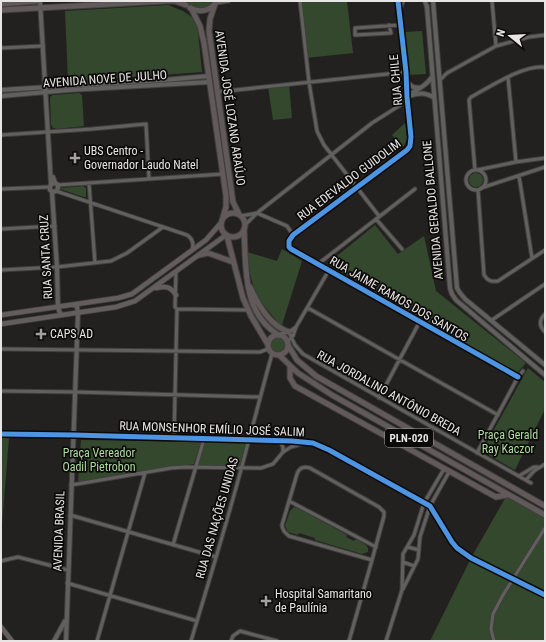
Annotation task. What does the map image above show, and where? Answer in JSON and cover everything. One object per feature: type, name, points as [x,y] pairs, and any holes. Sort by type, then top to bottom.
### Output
[{"type":"main road","points":[[1,4],[39,1]]},
{"type":"main road","points":[[1,10],[175,1],[185,3],[191,8],[201,11],[211,8],[216,3]]},
{"type":"main road","name":"AVENIDA JOSÉ LOZANO ARAÚJO","points":[[216,3],[210,19],[209,31],[233,202],[240,215]]},
{"type":"main road","name":"AVENIDA JOSÉ LOZANO ARAÚJO","points":[[191,8],[200,26],[210,79],[227,202],[224,217]]},
{"type":"main road","points":[[1,315],[115,299],[132,294],[211,235],[224,217],[231,213],[240,215],[244,222],[245,227],[242,232],[235,237],[227,236],[135,301],[116,307],[1,324]]},
{"type":"main road","points":[[220,224],[223,232],[227,236],[240,288],[248,310],[272,354],[279,355],[286,351],[289,342]]},
{"type":"main road","name":"PLN-020","points":[[245,227],[246,280],[250,297],[261,320],[265,325],[286,338],[297,360],[316,376],[545,506]]},
{"type":"main road","points":[[199,255],[208,253],[233,262]]},
{"type":"main road","points":[[179,259],[184,266]]},
{"type":"main road","points":[[176,272],[179,259]]},
{"type":"main road","points":[[246,280],[259,304],[271,320],[281,329],[289,332]]},
{"type":"main road","points":[[154,288],[166,286],[171,288],[176,296]]},
{"type":"main road","points":[[115,299],[116,307]]},
{"type":"main road","points":[[17,313],[18,322]]},
{"type":"main road","points":[[268,346],[270,337],[279,334]]},
{"type":"main road","name":"PLN-020","points":[[279,355],[309,381],[332,395],[545,515]]},
{"type":"main road","points":[[290,366],[290,378],[295,386],[496,497],[507,494]]},
{"type":"main road","points":[[1,627],[13,640]]},
{"type":"street","points":[[39,1],[41,8],[51,171],[54,188]]},
{"type":"street","points":[[216,3],[229,1]]},
{"type":"street","points":[[300,1],[309,82],[317,131],[331,155],[402,249]]},
{"type":"street","name":"RUA CHILE","points":[[398,1],[407,82],[411,137],[410,146]]},
{"type":"street","name":"RUA CHILE","points":[[400,12],[403,1]]},
{"type":"street","name":"AVENIDA GERALDO BALLONE","points":[[425,1],[427,7],[433,98],[450,288],[456,300],[545,375]]},
{"type":"street","name":"AVENIDA GERALDO BALLONE","points":[[433,1],[457,288],[465,299],[545,365]]},
{"type":"street","points":[[492,1],[496,46]]},
{"type":"street","points":[[389,25],[391,33],[355,35],[355,28],[389,25],[400,25]]},
{"type":"street","points":[[439,80],[447,73],[496,46],[529,37],[545,35]]},
{"type":"street","points":[[1,48],[43,46]]},
{"type":"street","points":[[476,170],[469,100],[471,97],[508,76],[534,67],[545,68]]},
{"type":"street","points":[[438,70],[447,73]]},
{"type":"street","points":[[218,92],[406,72]]},
{"type":"street","points":[[508,76],[516,162]]},
{"type":"street","points":[[245,227],[257,213],[383,115],[402,104],[407,97],[414,91],[423,87],[432,78]]},
{"type":"street","name":"AVENIDA NOVE DE JULHO","points":[[1,90],[164,83],[210,79]]},
{"type":"street","points":[[407,82],[416,88],[423,87]]},
{"type":"street","name":"AVENIDA NOVE DE JULHO","points":[[1,96],[139,84]]},
{"type":"street","points":[[407,97],[425,93],[433,98]]},
{"type":"street","points":[[1,135],[146,124],[149,179]]},
{"type":"street","name":"RUA EDEVALDO GUIDOLIM","points":[[293,235],[408,150],[410,146]]},
{"type":"street","points":[[545,158],[476,170],[469,173],[466,180],[469,186],[474,190],[545,167]]},
{"type":"street","points":[[476,170],[483,172],[486,177],[486,184],[480,189]]},
{"type":"street","points":[[1,189],[54,188],[89,183],[223,174]]},
{"type":"street","points":[[519,176],[532,258]]},
{"type":"street","points":[[89,183],[95,263]]},
{"type":"street","points":[[54,188],[91,203],[190,237],[193,243],[192,250]]},
{"type":"street","name":"RUA SANTA CRUZ","points":[[54,188],[53,198],[58,308],[61,315]]},
{"type":"street","points":[[318,264],[415,189]]},
{"type":"street","points":[[480,189],[484,275],[487,280],[492,282],[498,281],[545,250]]},
{"type":"street","points":[[240,215],[257,213],[287,226],[293,235]]},
{"type":"street","points":[[1,229],[55,226]]},
{"type":"street","points":[[1,270],[57,267],[111,261],[127,253],[163,227]]},
{"type":"street","name":"RUA JAIME RAMOS DOS SANTOS","points":[[293,235],[288,244],[291,249],[518,377]]},
{"type":"street","points":[[279,334],[289,332],[296,327],[329,270]]},
{"type":"street","points":[[174,438],[177,309],[175,307],[176,272]]},
{"type":"street","points":[[492,320],[545,284]]},
{"type":"street","points":[[72,305],[77,306],[78,313]]},
{"type":"street","points":[[308,308],[498,415]]},
{"type":"street","points":[[177,309],[248,310]]},
{"type":"street","name":"AVENIDA BRASIL","points":[[66,641],[78,313]]},
{"type":"street","points":[[545,314],[540,323],[545,332]]},
{"type":"street","points":[[379,398],[420,323]]},
{"type":"street","points":[[289,342],[295,333],[296,327]]},
{"type":"street","name":"RUA JORDALINO ANTÔNIO BREDA","points":[[289,332],[289,342],[295,345],[303,354],[531,483]]},
{"type":"street","points":[[1,349],[260,352],[268,346]]},
{"type":"street","name":"RUA DAS NAÇÕES UNIDAS","points":[[191,641],[250,439],[259,397],[272,354]]},
{"type":"street","points":[[477,453],[518,377],[523,371]]},
{"type":"street","points":[[1,391],[259,397]]},
{"type":"street","name":"RUA MONSENHOR EMÍLIO JOSÉ SALIM","points":[[1,434],[250,439],[306,442],[325,448],[430,506]]},
{"type":"street","points":[[173,545],[204,439]]},
{"type":"street","points":[[280,441],[283,446],[283,452]]},
{"type":"street","points":[[71,485],[170,468],[266,467],[273,464],[283,452],[306,442]]},
{"type":"street","points":[[519,476],[534,467],[545,464]]},
{"type":"street","points":[[526,480],[540,466]]},
{"type":"street","points":[[348,641],[376,547],[384,512],[382,509],[310,468],[302,468],[297,474],[282,525],[285,533],[289,536],[372,560]]},
{"type":"street","points":[[402,590],[403,554],[414,535],[424,502],[444,469]]},
{"type":"street","points":[[386,641],[402,590],[418,559],[420,537],[430,506],[449,472]]},
{"type":"street","points":[[97,641],[145,473]]},
{"type":"street","points":[[289,500],[376,547]]},
{"type":"street","points":[[430,506],[457,548],[471,558],[545,595]]},
{"type":"street","points":[[70,514],[216,557]]},
{"type":"street","points":[[494,641],[491,629],[493,614],[545,528]]},
{"type":"street","points":[[408,547],[419,550]]},
{"type":"street","points":[[1,561],[18,557],[68,570]]},
{"type":"street","points":[[402,562],[414,566]]},
{"type":"street","points":[[67,583],[197,621]]},
{"type":"street","name":"AVENIDA BRASIL","points":[[54,641],[66,618]]},
{"type":"street","points":[[231,641],[233,636],[240,631],[277,641]]},
{"type":"green space","points":[[185,1],[215,1],[204,9],[192,7]]},
{"type":"green space","points":[[301,1],[347,1],[353,53],[306,58]]},
{"type":"green space","points":[[168,5],[183,11],[196,20],[202,72],[68,82],[65,11]]},
{"type":"green space","points":[[422,31],[426,74],[408,75],[405,32]]},
{"type":"green space","points":[[289,84],[292,118],[273,120],[268,87]]},
{"type":"green space","points":[[79,93],[82,95],[84,126],[57,129],[53,128],[51,124],[50,97],[53,95]]},
{"type":"green space","points":[[405,123],[407,139],[404,146],[401,147],[392,135]]},
{"type":"green space","points":[[473,173],[479,173],[483,177],[483,183],[479,187],[473,187],[469,183],[469,177]]},
{"type":"green space","points":[[83,186],[86,188],[86,197],[60,189],[61,188]]},
{"type":"green space","points":[[375,225],[398,254],[424,236],[436,291],[526,363],[517,373],[327,264]]},
{"type":"green space","points":[[282,249],[302,261],[282,325],[280,325],[262,303],[255,291],[247,252],[277,261]]},
{"type":"green space","points":[[278,337],[284,339],[286,345],[284,351],[278,353],[272,351],[270,345],[272,339]]},
{"type":"green space","name":"Praça Gerald Ray Kaczor","points":[[528,368],[545,382],[545,409],[515,470],[487,454],[485,452],[485,446]]},
{"type":"green space","points":[[1,438],[9,438],[2,525],[1,525]]},
{"type":"green space","name":"Praça Vereador Oadil Pietrobon","points":[[81,440],[201,442],[194,464],[78,482]]},
{"type":"green space","points":[[205,440],[248,440],[240,466],[197,466]]},
{"type":"green space","points":[[507,495],[545,515],[545,641],[430,641],[471,558]]},
{"type":"green space","points":[[294,507],[347,535],[346,537],[354,541],[356,539],[366,545],[368,552],[362,554],[315,540],[315,538],[299,533],[298,535],[288,532],[285,526],[290,511]]},
{"type":"cycle path","points":[[398,1],[406,72],[411,137],[410,146],[407,150],[293,235],[289,241],[289,247],[518,377]]},
{"type":"cycle path","points":[[1,434],[292,441],[313,443],[329,450],[430,506],[457,548],[471,558],[545,595]]},
{"type":"place","name":"UBS Centro - Governador Laudo Natel","points":[[75,158]]},
{"type":"place","name":"CAPS AD","points":[[41,334]]},
{"type":"place","name":"Hospital Samaritano de Paulínia","points":[[266,601]]}]
